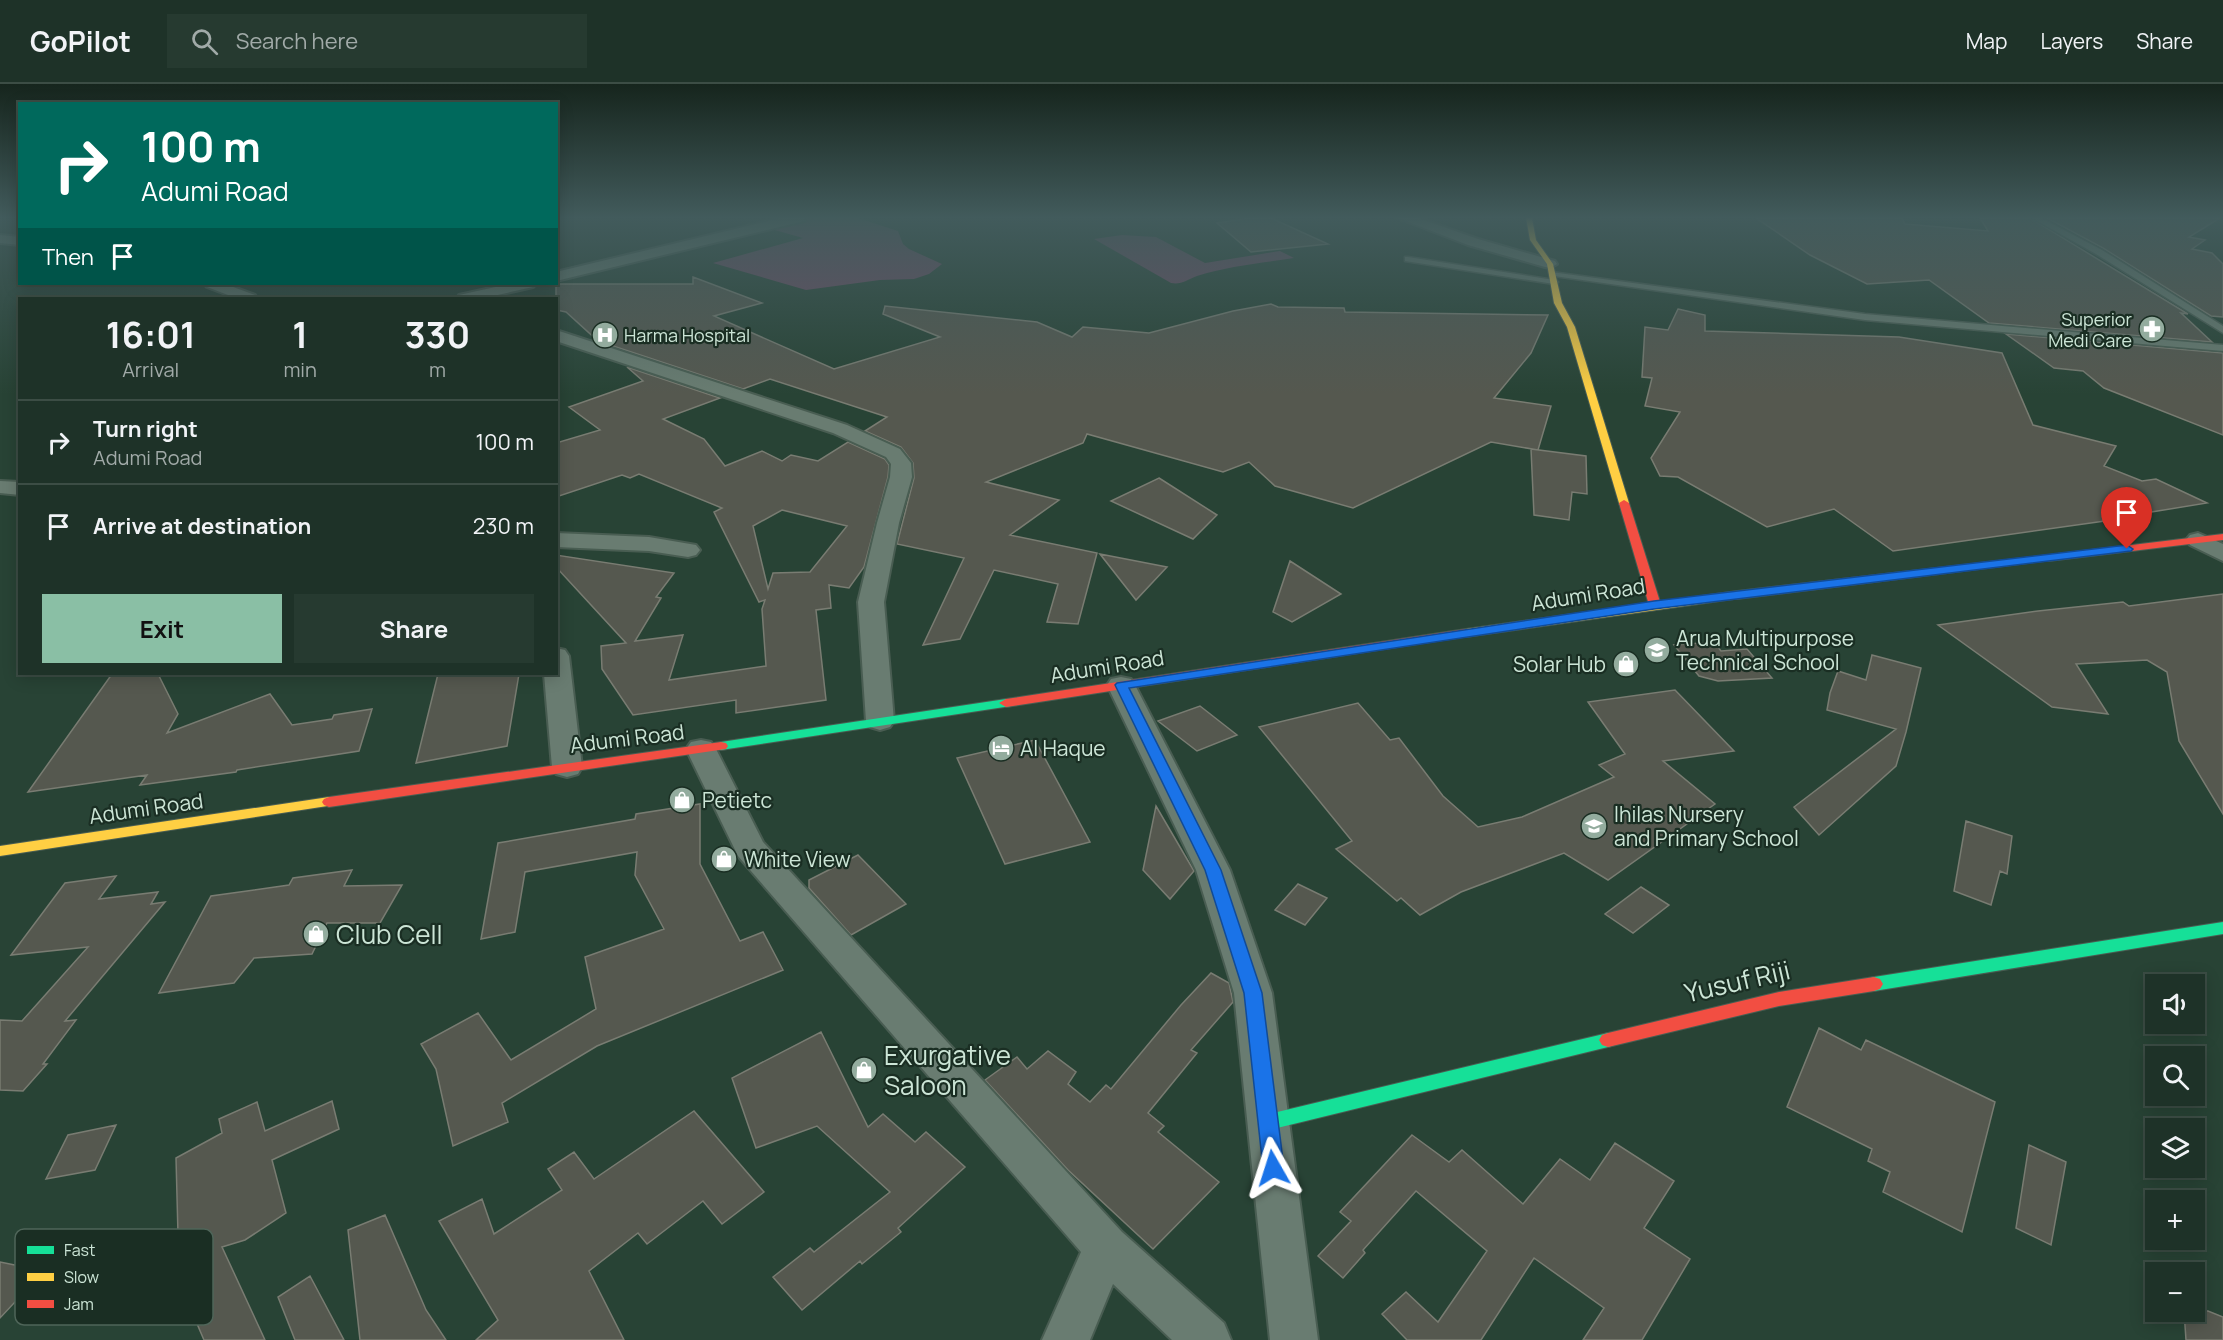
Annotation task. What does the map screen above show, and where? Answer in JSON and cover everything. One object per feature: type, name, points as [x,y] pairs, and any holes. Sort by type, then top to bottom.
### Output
[{"type":"main road","points":[[1554,277],[1558,303],[1572,327],[1654,605]]},
{"type":"main road","name":"Adumi Road","points":[[0,851],[701,749],[1654,605],[2223,537]]},
{"type":"main road","name":"Yusuf Riji","points":[[1269,1122],[1779,999],[2223,928]]},
{"type":"street","points":[[214,285],[246,297]]},
{"type":"street","points":[[228,291],[257,285]]},
{"type":"street","points":[[470,297],[524,285]]},
{"type":"street","points":[[558,336],[840,429],[893,453],[901,463],[902,477],[888,523],[871,602],[880,722]]},
{"type":"street","points":[[0,487],[18,489]]},
{"type":"street","points":[[558,540],[649,544],[688,550]]},
{"type":"street","points":[[2198,540],[2223,554]]},
{"type":"street","points":[[558,675],[567,767]]},
{"type":"street","points":[[1121,685],[1213,870],[1253,993],[1269,1122],[1282,1260],[1294,1340]]},
{"type":"street","points":[[701,749],[750,848],[1106,1247],[1207,1340]]},
{"type":"street","points":[[1066,1340],[1106,1247]]},
{"type":"lane","points":[[1579,277],[1865,317],[2223,348]]},
{"type":"lane","points":[[2138,277],[2223,330]]},
{"type":"shaded area","points":[[760,277],[921,277],[914,279],[880,280],[806,290]]},
{"type":"shaded area","points":[[1160,277],[1196,277],[1181,283],[1171,283]]},
{"type":"building","points":[[693,277],[762,303],[714,316],[834,369],[940,337],[883,314],[885,306],[1037,322],[1072,337],[1083,327],[1149,333],[1233,311],[1271,304],[1278,307],[1344,308],[1345,312],[1548,315],[1531,353],[1494,398],[1551,406],[1538,450],[1491,442],[1353,508],[1275,486],[1249,462],[1223,472],[1087,434],[1083,443],[986,482],[1059,500],[1010,535],[1097,553],[1078,624],[1047,622],[1058,584],[994,570],[960,639],[923,645],[964,558],[897,544],[914,478],[913,463],[901,447],[865,431],[887,417],[770,379],[743,389],[598,341],[566,312],[558,310],[558,297],[556,297],[556,285],[558,284],[693,284]]},
{"type":"building","points":[[1852,277],[2126,277],[2188,314],[2181,313],[2212,342],[1989,323],[1929,280],[1867,284]]},
{"type":"building","points":[[2148,277],[2223,277],[2223,317],[2211,316]]},
{"type":"building","points":[[1678,309],[1705,315],[1705,331],[1899,337],[2002,353],[2033,425],[2116,446],[2104,466],[2142,481],[2156,479],[2207,503],[2102,520],[2105,521],[1893,551],[1834,509],[1767,527],[1678,477],[1660,476],[1651,458],[1680,412],[1645,406],[1652,378],[1642,377],[1645,327],[1668,330]]},
{"type":"building","points":[[2006,334],[2223,353],[2223,435],[2104,388],[2083,371],[2054,368]]},
{"type":"building","points":[[627,367],[720,398],[663,419],[704,439],[725,466],[762,451],[782,461],[791,455],[818,461],[848,442],[885,459],[889,465],[888,477],[864,567],[849,588],[829,585],[831,608],[816,610],[826,700],[736,713],[736,700],[633,715],[602,669],[601,646],[626,643],[558,569],[558,555],[674,573],[656,597],[661,598],[635,641],[683,635],[669,680],[766,666],[762,609],[765,600],[759,602],[714,512],[722,508],[639,474],[630,478],[622,475],[558,496],[558,442],[600,430],[569,407],[643,381]],"holes":[[[782,510],[847,526],[810,572],[773,573],[768,589],[753,526]]]},
{"type":"building","points":[[1531,449],[1586,456],[1587,494],[1572,492],[1569,520],[1534,515]]},
{"type":"building","points":[[1159,478],[1217,515],[1193,539],[1111,501]]},
{"type":"building","points":[[1100,554],[1167,567],[1136,600]]},
{"type":"building","points":[[1290,561],[1341,594],[1292,622],[1273,612]]},
{"type":"building","points":[[2223,594],[2223,814],[2179,741],[2167,672],[2147,660],[2076,664],[2108,714],[2052,707],[1938,625],[2038,611],[2123,602],[2129,606]]},
{"type":"building","points":[[1714,642],[1721,651],[1747,649],[1772,678],[1718,681],[1699,676],[1674,645]]},
{"type":"building","points":[[1872,655],[1921,668],[1896,766],[1819,835],[1794,807],[1896,729],[1827,710],[1838,671],[1866,680]]},
{"type":"building","points":[[111,675],[158,675],[178,714],[167,733],[270,694],[292,725],[332,719],[334,715],[372,709],[359,751],[237,770],[236,772],[140,785],[147,775],[28,792]]},
{"type":"building","points":[[438,675],[519,675],[507,746],[416,763]]},
{"type":"building","points":[[1675,690],[1734,751],[1663,761],[1715,804],[1608,880],[1564,853],[1461,892],[1420,915],[1401,898],[1397,901],[1336,849],[1352,841],[1259,727],[1358,703],[1390,740],[1399,738],[1443,796],[1478,827],[1522,817],[1614,777],[1599,765],[1625,754],[1588,702]]},
{"type":"building","points":[[1200,706],[1237,735],[1197,751],[1158,721]]},
{"type":"building","points":[[1035,740],[1090,842],[1005,864],[957,758]]},
{"type":"building","points":[[700,804],[700,864],[740,941],[763,932],[783,970],[597,1046],[502,1103],[508,1122],[453,1146],[436,1069],[421,1044],[478,1013],[511,1060],[596,1009],[585,957],[664,929],[635,875],[637,852],[525,872],[515,932],[481,939],[498,843],[635,819],[636,814]]},
{"type":"building","points":[[1156,806],[1194,871],[1170,899],[1143,870]]},
{"type":"building","points":[[1966,821],[2012,836],[2007,874],[2000,871],[1991,905],[1954,891]]},
{"type":"building","points":[[858,855],[906,904],[851,935],[809,888],[809,880]]},
{"type":"building","points":[[352,870],[344,886],[402,885],[380,923],[327,923],[312,954],[254,958],[234,983],[159,993],[211,896],[289,885],[293,878]]},
{"type":"building","points":[[116,876],[99,899],[158,892],[151,904],[165,902],[65,1021],[76,1020],[43,1064],[47,1064],[23,1091],[0,1090],[0,1020],[22,1021],[88,947],[11,955],[65,883]]},
{"type":"building","points":[[1298,884],[1327,898],[1305,925],[1275,910]]},
{"type":"building","points":[[1641,887],[1669,905],[1633,933],[1605,914]]},
{"type":"building","points":[[1211,973],[1229,983],[1233,1002],[1191,1050],[1197,1053],[1148,1113],[1164,1126],[1158,1132],[1219,1182],[1153,1249],[1068,1170],[985,1080],[1017,1057],[1027,1069],[1048,1051],[1076,1072],[1068,1084],[1090,1102],[1106,1085],[1111,1089],[1181,1005]]},
{"type":"building","points":[[1819,1028],[1861,1050],[1866,1040],[1995,1102],[1962,1232],[1883,1192],[1890,1172],[1868,1161],[1872,1149],[1787,1107]]},
{"type":"building","points":[[821,1032],[868,1127],[883,1114],[915,1142],[926,1132],[965,1167],[898,1228],[901,1232],[862,1264],[860,1261],[802,1310],[773,1277],[810,1248],[814,1252],[890,1192],[817,1126],[756,1148],[732,1078]]},
{"type":"building","points":[[332,1101],[339,1129],[272,1160],[286,1213],[245,1240],[222,1247],[265,1340],[204,1340],[198,1325],[213,1325],[213,1229],[178,1229],[176,1158],[222,1133],[219,1119],[257,1102],[265,1131]]},
{"type":"building","points":[[694,1111],[764,1192],[722,1224],[703,1201],[647,1244],[638,1233],[589,1271],[624,1340],[476,1340],[498,1320],[439,1221],[482,1199],[494,1234],[562,1190],[548,1169],[574,1152],[594,1179]]},
{"type":"building","points":[[116,1125],[95,1170],[46,1179],[68,1135]]},
{"type":"building","points":[[1412,1135],[1449,1162],[1462,1150],[1523,1204],[1560,1159],[1590,1180],[1615,1143],[1674,1181],[1644,1228],[1690,1259],[1642,1340],[1583,1340],[1604,1308],[1534,1258],[1481,1340],[1407,1340],[1382,1314],[1406,1292],[1438,1322],[1487,1251],[1416,1191],[1363,1250],[1365,1253],[1343,1278],[1318,1256],[1351,1221],[1340,1212]]},
{"type":"building","points":[[2029,1145],[2066,1162],[2051,1245],[2016,1228]]},
{"type":"building","points":[[385,1215],[426,1310],[446,1340],[360,1340],[348,1230]]},
{"type":"building","points":[[0,1262],[15,1265],[15,1302],[0,1318]]},
{"type":"building","points":[[310,1276],[344,1340],[295,1340],[278,1297]]},
{"type":"building","points":[[2205,1311],[2223,1317],[2223,1340],[2186,1340],[2185,1322],[2205,1322]]},
{"type":"traffic: fast","points":[[1737,595],[2049,558]]},
{"type":"traffic: fast","points":[[721,746],[1006,703]]},
{"type":"traffic: fast","points":[[1874,984],[2223,928]]},
{"type":"traffic: fast","points":[[1269,1122],[1608,1040]]},
{"type":"traffic: slow","points":[[1553,277],[1558,303],[1571,327],[1624,503]]},
{"type":"traffic: slow","points":[[1466,633],[1737,595]]},
{"type":"traffic: slow","points":[[0,851],[329,802]]},
{"type":"traffic: jam","points":[[1624,503],[1655,605]]},
{"type":"traffic: jam","points":[[2049,558],[2223,537]]},
{"type":"traffic: jam","points":[[1006,703],[1466,633]]},
{"type":"traffic: jam","points":[[329,802],[721,746]]},
{"type":"traffic: jam","points":[[1608,1040],[1779,999],[1874,984]]},
{"type":"place","name":"Superior Medi Care","points":[[2152,329]]},
{"type":"place","name":"Harma Hospital","points":[[605,335]]},
{"type":"place","name":"Arua Multipurpose Technical School","points":[[1657,650]]},
{"type":"place","name":"Solar Hub","points":[[1626,664]]},
{"type":"place","name":"Al Haque","points":[[1001,748]]},
{"type":"place","name":"Petietc","points":[[682,800]]},
{"type":"place","name":"Ihilas Nursery and Primary School","points":[[1594,826]]},
{"type":"place","name":"White View","points":[[724,859]]},
{"type":"place","name":"Club Cell","points":[[316,934]]},
{"type":"place","name":"Exurgative Saloon","points":[[864,1070]]},
{"type":"route","points":[[1273,1168],[1253,993],[1213,870],[1121,685],[1654,605],[2127,549]]}]
